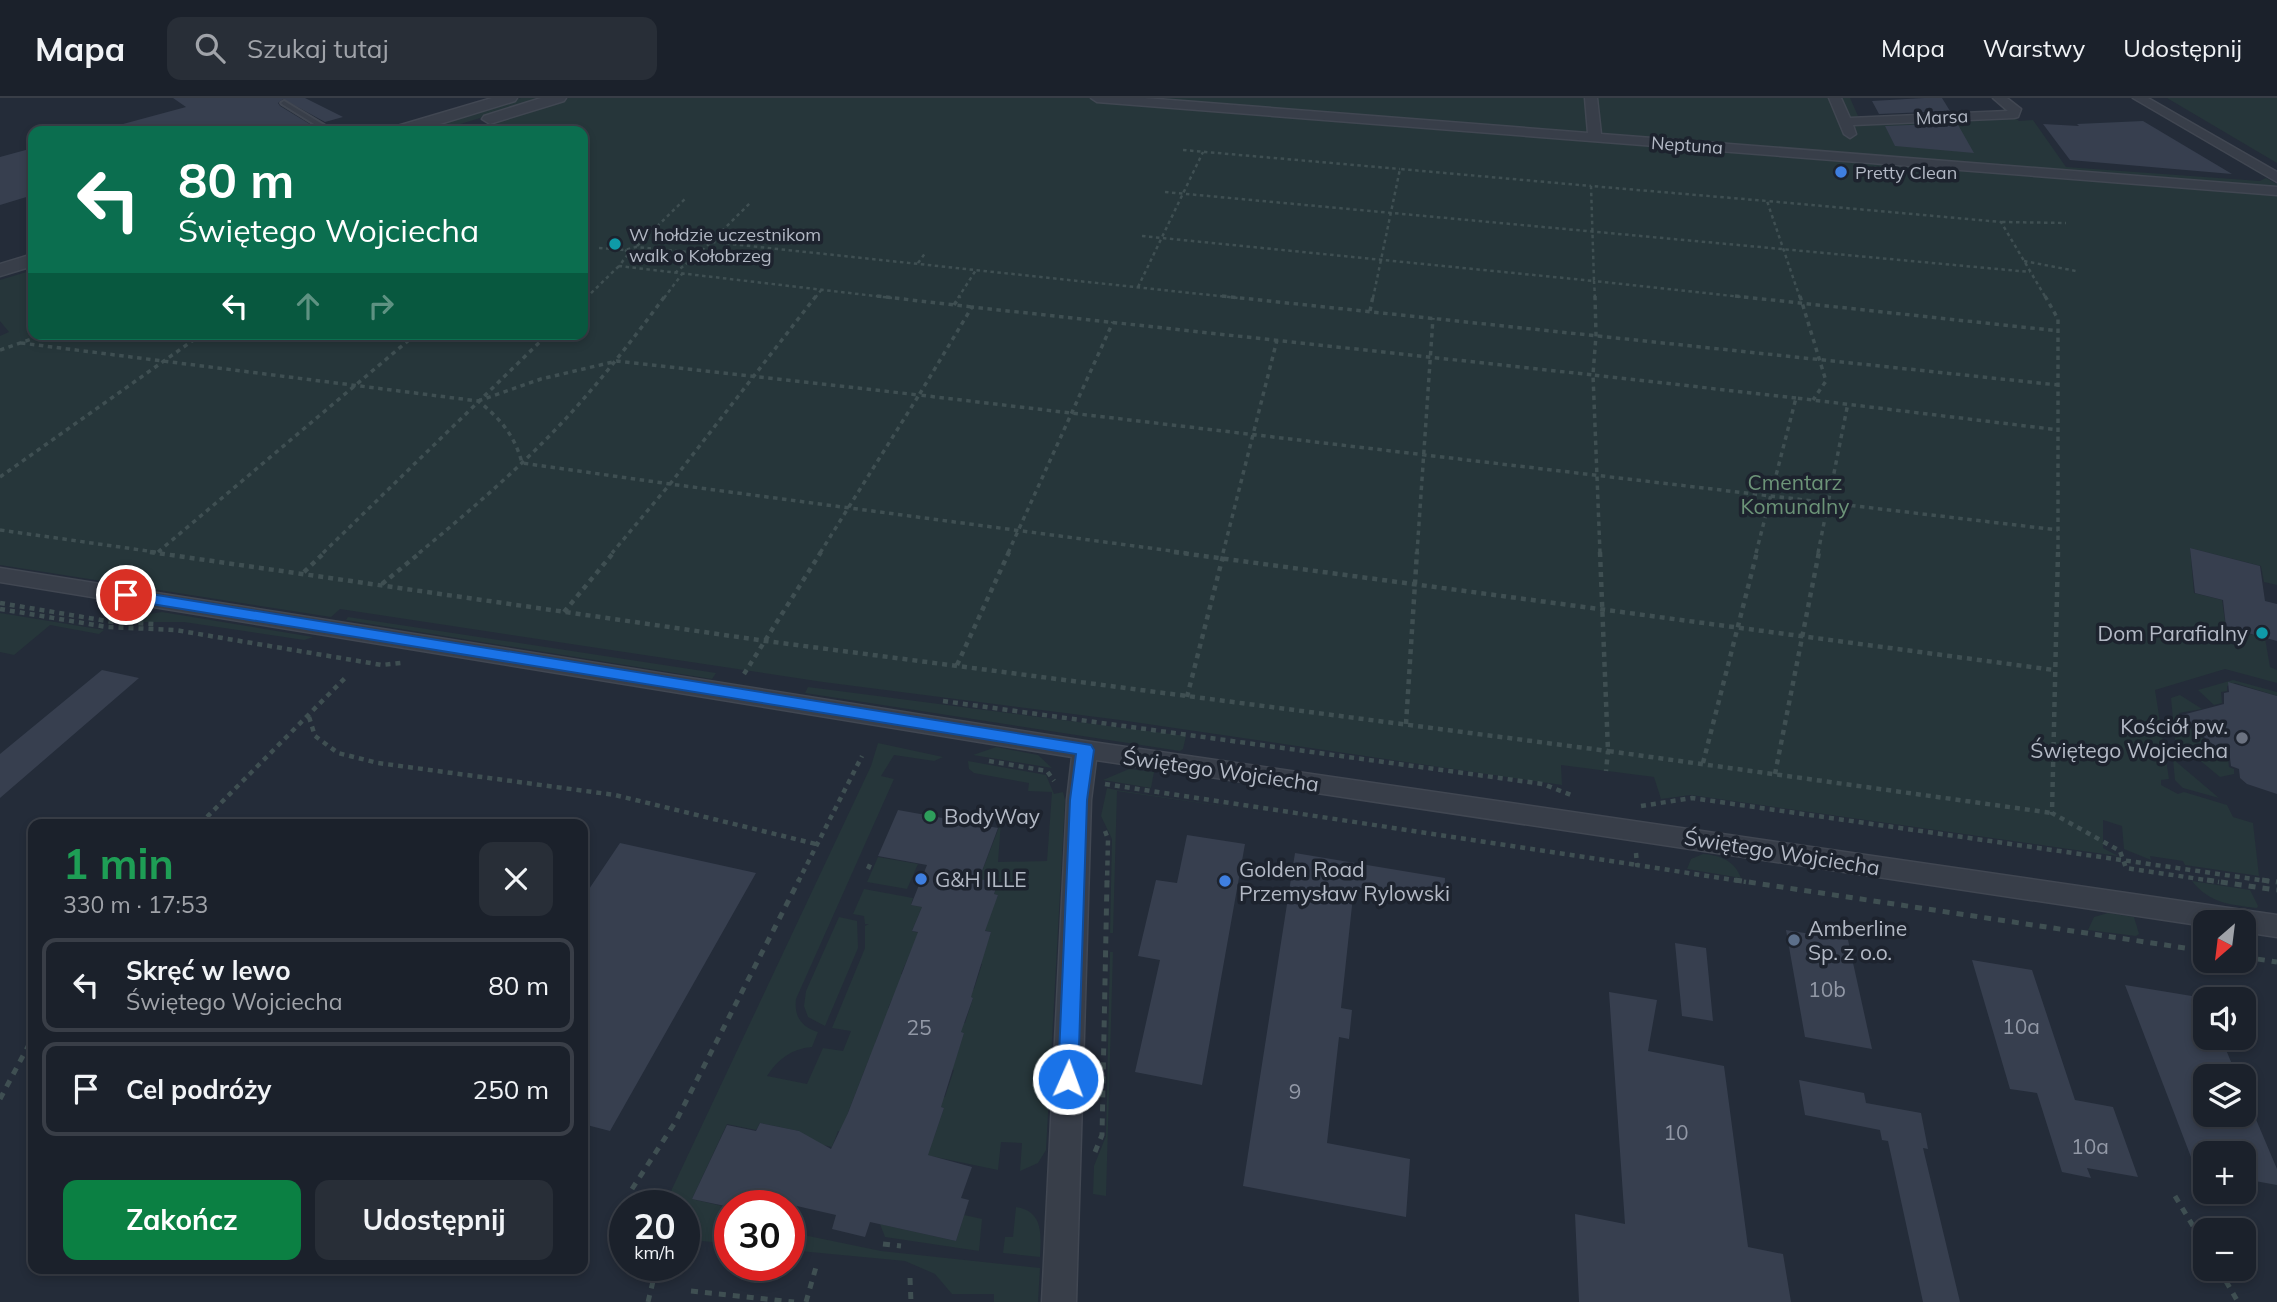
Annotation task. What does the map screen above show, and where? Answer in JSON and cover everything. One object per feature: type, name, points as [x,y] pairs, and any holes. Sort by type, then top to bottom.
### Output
[{"type":"street","points":[[417,126],[509,98]]},
{"type":"street","points":[[466,126],[558,98]]},
{"type":"street","name":"Neptuna","points":[[1097,98],[1247,103],[1393,115],[1595,138],[2277,191]]},
{"type":"street","points":[[1591,98],[1595,138]]},
{"type":"street","points":[[1835,98],[1859,157]]},
{"type":"street","name":"Marsa","points":[[1845,122],[2014,114],[2015,110],[1999,98]]},
{"type":"street","points":[[2139,98],[2277,178]]},
{"type":"street","points":[[0,252],[28,244]]},
{"type":"street","points":[[0,270],[28,262]]},
{"type":"street","name":"Świętego Wojciecha","points":[[0,575],[1085,750],[2277,926]]},
{"type":"street","points":[[1059,1302],[1079,800],[1085,750]]},
{"type":"lane","points":[[284,103],[322,126]]},
{"type":"path","points":[[1184,150],[2001,222],[2050,225],[2066,223]]},
{"type":"path","points":[[1138,287],[1203,152]]},
{"type":"path","points":[[1370,311],[1400,169]]},
{"type":"path","points":[[1591,186],[1596,335],[1593,374],[1604,609],[1608,751],[1606,771]]},
{"type":"path","points":[[1165,192],[2031,272]]},
{"type":"path","points":[[636,247],[686,198]]},
{"type":"path","points":[[1767,201],[1821,359],[1826,381],[1813,400]]},
{"type":"path","points":[[674,273],[712,242],[751,202]]},
{"type":"path","points":[[2001,222],[2059,319],[2052,813]]},
{"type":"path","points":[[1142,236],[2059,331]]},
{"type":"path","points":[[712,242],[2058,386]]},
{"type":"path","points":[[599,248],[625,250],[636,247],[699,253]]},
{"type":"path","points":[[588,296],[620,266],[629,253],[625,250]]},
{"type":"path","points":[[918,263],[926,253]]},
{"type":"path","points":[[2024,261],[2076,271]]},
{"type":"path","points":[[620,266],[1848,403],[2059,430]]},
{"type":"path","points":[[954,305],[976,270]]},
{"type":"path","points":[[382,584],[523,463],[617,361],[682,274]]},
{"type":"path","points":[[564,612],[670,484],[822,289]]},
{"type":"path","points":[[746,670],[972,307]]},
{"type":"path","points":[[1406,724],[1433,318]]},
{"type":"path","points":[[957,665],[1113,322]]},
{"type":"path","points":[[0,350],[30,340]]},
{"type":"path","points":[[0,477],[194,340]]},
{"type":"path","points":[[158,552],[409,340]]},
{"type":"path","points":[[304,572],[542,340]]},
{"type":"path","points":[[1187,697],[1277,340]]},
{"type":"path","points":[[22,343],[478,401],[541,379],[617,361],[2058,530]]},
{"type":"path","points":[[1703,763],[1796,398]]},
{"type":"path","points":[[478,401],[506,426],[519,446],[523,463]]},
{"type":"path","points":[[1775,774],[1848,403]]},
{"type":"path","points":[[523,463],[1415,586],[2054,670]]},
{"type":"path","points":[[0,530],[766,641],[1703,763],[2052,813],[2120,852],[2126,869],[2277,890]]},
{"type":"path","points":[[0,603],[134,624]]},
{"type":"path","points":[[205,819],[345,678]]},
{"type":"path","points":[[939,700],[1542,784],[1575,797]]},
{"type":"path","points":[[309,717],[315,736],[338,753],[378,763],[615,795],[816,844]]},
{"type":"path","points":[[632,1189],[676,1121],[862,756]]},
{"type":"path","points":[[983,760],[1047,771],[1056,786],[1060,785]]},
{"type":"path","points":[[1100,783],[2193,949]]},
{"type":"path","points":[[1640,806],[1692,798],[2277,882]]},
{"type":"path","points":[[1635,842],[1637,865]]},
{"type":"path","points":[[868,869],[871,862]]},
{"type":"path","points":[[2256,959],[2277,962]]},
{"type":"path","points":[[0,1099],[28,1046]]},
{"type":"path","points":[[2175,1196],[2193,1226]]},
{"type":"path","points":[[883,1244],[901,1247]]},
{"type":"path","points":[[806,1302],[816,1268]]},
{"type":"path","points":[[910,1278],[911,1302]]},
{"type":"path","points":[[648,1302],[653,1281]]},
{"type":"path","points":[[2226,1281],[2238,1302]]},
{"type":"path","points":[[691,1291],[794,1302]]},
{"type":"green space","points":[[521,98],[546,98],[454,126],[429,126]]},
{"type":"green space","name":"Cmentarz Komunalny","points":[[569,98],[1850,98],[1858,116],[1869,119],[2006,111],[2019,121],[2033,120],[2066,167],[2260,181],[2266,178],[2277,184],[2277,585],[2264,582],[2261,566],[2190,548],[2194,593],[2222,600],[2226,628],[2265,638],[2270,667],[2277,670],[2277,683],[2225,669],[2155,690],[2169,779],[2161,780],[2161,785],[2178,794],[2184,792],[2227,805],[2233,817],[2253,823],[2259,876],[2185,865],[2183,861],[2150,856],[2151,860],[2124,849],[2122,826],[2103,820],[2103,848],[2118,856],[1691,795],[1661,799],[1654,777],[1561,765],[1562,785],[1120,720],[823,682],[340,609],[331,617],[0,565],[0,336],[9,332],[0,321],[0,280],[28,272],[28,340],[588,340],[588,126],[480,126]]},
{"type":"green space","points":[[2167,98],[2277,98],[2277,163]]},
{"type":"green space","points":[[162,612],[313,637],[304,640],[184,622],[137,622],[149,614]]},
{"type":"green space","points":[[0,613],[104,630],[99,634],[50,625],[14,655],[0,652]]},
{"type":"green space","points":[[348,617],[716,673],[712,679],[346,620]]},
{"type":"green space","points":[[2233,680],[2277,692],[2277,696],[2235,683],[2227,686],[2227,691],[2221,692],[2222,703],[2214,705],[2198,690]]},
{"type":"green space","points":[[808,687],[1186,736],[1180,751],[805,693]]},
{"type":"green space","points":[[2180,695],[2202,709],[2179,713],[2179,720],[2228,758],[2229,767],[2234,769],[2234,774],[2220,777],[2175,740],[2171,698]]},
{"type":"green space","points":[[878,743],[943,757],[934,761],[894,755],[881,776],[894,779],[796,999],[796,1011],[800,1020],[818,1032],[812,1047],[786,1056],[767,1076],[807,1084],[823,1048],[843,1051],[851,1031],[832,1028],[865,948],[865,926],[869,924],[865,924],[864,916],[853,914],[864,889],[913,898],[911,905],[922,907],[912,931],[919,933],[901,974],[904,975],[888,1008],[892,1009],[875,1043],[879,1044],[873,1059],[869,1059],[846,1118],[847,1133],[838,1131],[832,1147],[796,1139],[799,1131],[760,1123],[756,1130],[727,1124],[696,1190],[672,1190],[871,766]]},
{"type":"green space","points":[[996,747],[1038,755],[1052,768],[973,755]]},
{"type":"green space","points":[[2173,759],[2219,798],[2183,788],[2175,780]]},
{"type":"green space","points":[[968,761],[1046,775],[1054,794],[1063,792],[1065,800],[1046,1150],[1038,1163],[1020,1171],[1022,1143],[1001,1142],[998,1170],[921,1154],[934,1137],[944,1108],[935,1105],[938,1096],[945,1097],[954,1070],[946,1067],[955,1060],[964,1033],[955,1031],[958,1022],[965,1023],[973,998],[965,996],[968,988],[974,989],[982,964],[974,962],[983,955],[991,932],[983,930],[998,895],[994,894],[998,883],[979,879],[1001,822],[998,862],[1047,861],[1052,792],[1028,791],[1029,783],[974,773],[969,769]]},
{"type":"green space","points":[[1129,769],[1154,772],[1151,788],[1103,780]]},
{"type":"green space","points":[[1107,788],[1270,813],[1117,791],[1113,933],[1110,933],[1112,839],[1101,816]]},
{"type":"green space","points":[[1703,854],[1726,860],[1735,867],[1741,878],[1687,869],[1691,859]]},
{"type":"green space","points":[[878,857],[918,864],[907,889],[867,882]]},
{"type":"green space","points":[[2192,881],[2250,890],[2258,906],[2247,907],[2221,902],[2206,894]]},
{"type":"green space","points":[[2108,913],[2134,917],[2139,934],[2136,936],[2088,930],[2094,917]]},
{"type":"green space","points":[[839,917],[857,921],[858,948],[825,1026],[808,1017],[804,1006],[806,991]]},
{"type":"green space","points":[[1110,952],[1113,952],[1106,1196],[1093,1194],[1094,1166],[1106,1136]]},
{"type":"green space","points":[[700,1201],[714,1204],[714,1242],[700,1241]]},
{"type":"green space","points":[[1016,1207],[1025,1209],[1036,1219],[1040,1233],[1040,1257],[1003,1253],[1005,1237],[1013,1237]]},
{"type":"green space","points":[[964,1215],[982,1219],[979,1251],[885,1237],[880,1224],[956,1241]]},
{"type":"green space","points":[[805,1235],[881,1251],[1040,1268],[1038,1302],[994,1302],[994,1294],[952,1294],[935,1274],[905,1261],[805,1252]]},
{"type":"building","points":[[173,98],[305,98],[343,117],[325,122],[283,99],[278,103],[280,106],[313,126],[123,126],[186,107]]},
{"type":"building","points":[[1942,98],[1950,111],[1879,114],[1872,101]]},
{"type":"building","points":[[2143,121],[2232,174],[2070,160],[2043,124],[2079,126],[2077,124]]},
{"type":"building","points":[[1957,123],[1974,153],[1895,146],[1885,126]]},
{"type":"building","points":[[28,149],[28,197],[0,205],[0,157]]},
{"type":"building","points":[[2190,548],[2260,566],[2265,601],[2277,604],[2277,641],[2226,627],[2223,600],[2195,593]]},
{"type":"building","points":[[102,670],[139,678],[0,798],[0,754]]},
{"type":"building","name":"Kościół pw. Świętego Wojciecha","points":[[2228,682],[2277,696],[2277,794],[2247,784],[2240,778],[2239,769],[2231,766],[2230,758],[2178,716],[2224,704],[2224,693],[2229,692]]},
{"type":"building","points":[[898,810],[998,828],[979,879],[998,882],[994,894],[998,895],[985,931],[991,932],[961,1032],[964,1033],[941,1107],[944,1108],[928,1155],[972,1167],[961,1198],[969,1200],[956,1241],[870,1222],[865,1237],[832,1229],[836,1215],[805,1208],[805,1190],[714,1190],[714,1204],[700,1201],[700,1190],[696,1190],[727,1125],[756,1131],[760,1123],[799,1131],[831,1149],[848,1113],[918,932],[912,931],[922,907],[911,905],[927,865],[878,856]]},
{"type":"building","points":[[1187,835],[1245,844],[1202,1085],[1135,1072],[1160,960],[1138,956],[1156,880],[1177,883]]},
{"type":"building","points":[[620,843],[756,873],[610,1131],[588,1125],[588,891]]},
{"type":"building","points":[[1295,853],[1445,878],[1444,902],[1354,887],[1341,1008],[1352,1010],[1349,1039],[1339,1037],[1327,1143],[1410,1159],[1406,1217],[1243,1186]]},
{"type":"building","points":[[1786,930],[1848,940],[1872,1049],[1805,1037]]},
{"type":"building","points":[[1675,943],[1706,948],[1713,1021],[1682,1016]]},
{"type":"building","points":[[1972,960],[2032,970],[2075,1100],[2113,1107],[2138,1177],[2087,1168],[2091,1178],[2062,1172],[2037,1093],[2010,1089]]},
{"type":"building","points":[[2125,985],[2193,996],[2193,1050],[2226,1050],[2232,1064],[2193,1064],[2193,1127],[2256,1127],[2256,1119],[2277,1169],[2277,1185],[2256,1181],[2256,1141],[2193,1141],[2193,1162]]},
{"type":"building","points":[[1609,992],[1657,1000],[1648,1051],[1724,1066],[1748,1247],[1783,1254],[1791,1302],[1579,1302],[1575,1214],[1625,1224]]},
{"type":"building","points":[[1799,1080],[1864,1093],[1866,1103],[1921,1113],[1928,1149],[1923,1148],[1960,1302],[1923,1302],[1888,1141],[1882,1140],[1880,1130],[1805,1115]]},
{"type":"place","name":"Pretty Clean","points":[[1841,172]]},
{"type":"place","name":"W hołdzie uczestnikom walk o Kołobrzeg","points":[[615,244]]},
{"type":"place","name":"Dom Parafialny","points":[[2262,633]]},
{"type":"place","name":"Kościół pw. Świętego Wojciecha","points":[[2242,738]]},
{"type":"place","name":"BodyWay","points":[[930,816]]},
{"type":"place","name":"G&H ILLE","points":[[921,879]]},
{"type":"place","name":"Golden Road Przemysław Rylowski","points":[[1225,881]]},
{"type":"place","name":"Amberline Sp. z o.o.","points":[[1794,940]]},
{"type":"route","points":[[126,595],[1085,750],[1079,800],[1068,1079]]}]
